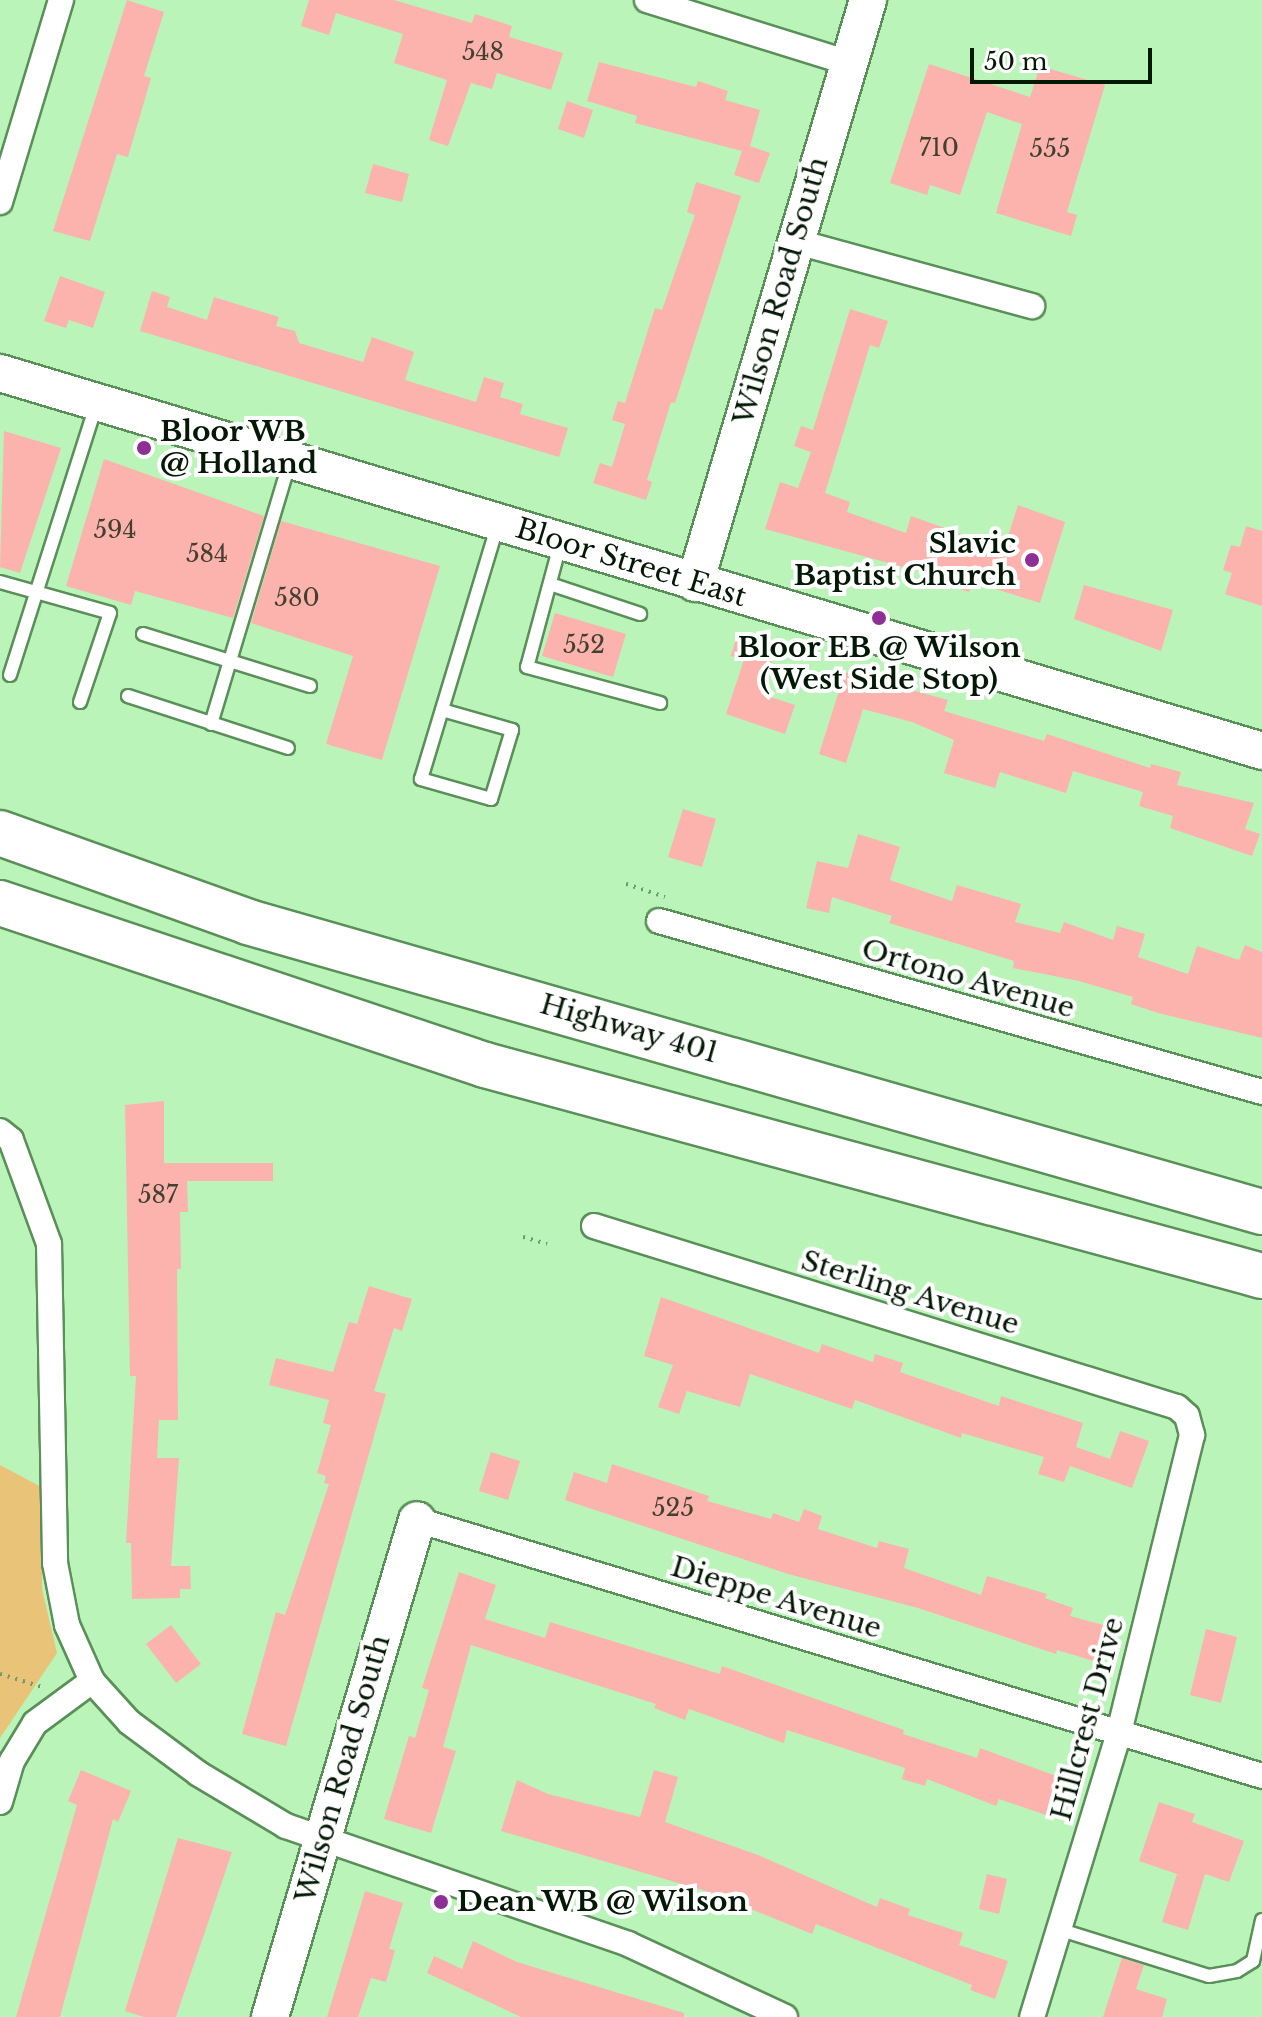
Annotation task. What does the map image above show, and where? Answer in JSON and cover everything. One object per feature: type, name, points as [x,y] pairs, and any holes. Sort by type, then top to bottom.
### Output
[{"type":"highway","points":[[0,813],[248,922]]},
{"type":"highway","name":"Highway 401","points":[[0,833],[248,922],[1262,1212]]},
{"type":"highway","points":[[0,903],[485,1065],[1262,1276]]},
{"type":"main road","name":"Wilson Road South","points":[[695,583],[868,0]]},
{"type":"main road","name":"Bloor Street East","points":[[0,373],[1262,751]]},
{"type":"main road","name":"Wilson Road South","points":[[270,2017],[417,1520]]},
{"type":"street","points":[[0,202],[61,0]]},
{"type":"street","points":[[647,0],[849,63]]},
{"type":"street","points":[[794,241],[1032,306]]},
{"type":"street","name":"Ortono Avenue","points":[[659,921],[1262,1092]]},
{"type":"street","points":[[0,1131],[11,1140],[49,1244],[55,1563],[67,1625],[92,1681],[158,1748],[270,1818],[322,1841],[628,1944],[785,2017]]},
{"type":"street","name":"Sterling Avenue","points":[[594,1226],[1177,1407],[1187,1416],[1192,1435]]},
{"type":"street","name":"Hillcrest Drive","points":[[1032,2017],[1119,1733],[1192,1435]]},
{"type":"street","name":"Dieppe Avenue","points":[[417,1520],[1262,1776]]},
{"type":"street","points":[[0,1802],[12,1761],[35,1723],[61,1700],[92,1681]]},
{"type":"lane","points":[[10,675],[97,403]]},
{"type":"lane","points":[[211,724],[290,461]]},
{"type":"lane","points":[[442,710],[512,730],[491,799],[421,779],[498,524]]},
{"type":"lane","points":[[561,542],[527,667],[660,703]]},
{"type":"lane","points":[[0,582],[110,613],[80,702]]},
{"type":"lane","points":[[550,584],[640,614]]},
{"type":"lane","points":[[143,634],[310,686]]},
{"type":"lane","points":[[128,696],[288,748]]},
{"type":"lane","points":[[1058,1929],[1209,1976],[1237,1971],[1253,1961],[1262,1920]]},
{"type":"path","points":[[523,1237],[547,1244]]},
{"type":"path","points":[[0,1674],[46,1688],[61,1700]]},
{"type":"shaded area","points":[[0,1465],[43,1488],[42,1589],[57,1653],[0,1738]]},
{"type":"building","points":[[127,0],[164,12],[144,76],[151,78],[128,157],[117,154],[90,241],[53,231]]},
{"type":"building","points":[[309,0],[394,0],[472,23],[475,14],[512,26],[509,37],[563,53],[551,90],[497,73],[492,89],[471,83],[448,146],[429,140],[447,80],[394,63],[403,34],[336,13],[329,35],[301,26]]},
{"type":"building","points":[[599,62],[696,87],[698,81],[728,91],[725,100],[760,110],[750,146],[770,153],[759,183],[734,175],[742,151],[635,123],[637,116],[587,101]]},
{"type":"building","points":[[929,64],[1030,97],[1040,66],[1105,85],[1067,212],[1077,215],[1071,236],[996,213],[1022,124],[987,112],[960,195],[930,185],[927,195],[890,183]]},
{"type":"building","points":[[567,101],[593,110],[584,138],[558,129]]},
{"type":"building","points":[[373,164],[409,174],[402,202],[365,193]]},
{"type":"building","points":[[696,182],[741,196],[675,403],[671,402],[647,480],[652,482],[646,500],[593,483],[600,463],[612,467],[625,424],[612,420],[618,401],[625,403],[655,308],[662,310],[695,215],[687,212]]},
{"type":"building","points":[[60,276],[105,292],[93,328],[69,320],[66,328],[44,321]]},
{"type":"building","points":[[152,291],[170,297],[167,307],[207,320],[214,297],[279,317],[276,326],[295,331],[299,343],[363,362],[372,337],[414,352],[405,380],[476,402],[484,377],[504,383],[500,397],[523,404],[520,414],[568,428],[559,457],[140,331]]},
{"type":"building","points":[[850,309],[888,321],[879,348],[870,345],[825,493],[850,502],[847,512],[906,533],[911,516],[1004,549],[1018,505],[1065,522],[1040,603],[973,582],[969,592],[942,583],[943,578],[765,529],[780,482],[798,488],[811,452],[794,446],[801,426],[813,430]]},
{"type":"building","points":[[4,431],[61,448],[20,573],[0,567]]},
{"type":"building","points":[[104,459],[264,516],[233,618],[135,591],[131,605],[66,586]]},
{"type":"building","points":[[281,521],[440,566],[382,760],[326,744],[353,656],[251,623]]},
{"type":"building","points":[[1246,526],[1262,531],[1262,606],[1225,594],[1232,573],[1223,570],[1231,545],[1240,547]]},
{"type":"building","points":[[1084,585],[1173,610],[1161,651],[1074,619]]},
{"type":"building","points":[[555,613],[626,634],[613,677],[542,656]]},
{"type":"building","points":[[737,635],[777,646],[761,694],[795,705],[785,734],[726,714],[744,660],[731,656]]},
{"type":"building","points":[[845,672],[948,700],[944,711],[1044,741],[1047,734],[1150,768],[1151,764],[1181,772],[1177,785],[1254,803],[1245,829],[1260,834],[1252,856],[1170,828],[1173,816],[1139,806],[1143,792],[1073,771],[1066,793],[1000,772],[995,788],[944,773],[954,740],[912,722],[863,709],[846,763],[819,754]]},
{"type":"building","points":[[683,809],[716,819],[702,867],[668,857]]},
{"type":"building","points":[[858,834],[900,847],[890,880],[952,901],[957,885],[1021,904],[1015,922],[1060,933],[1064,922],[1113,940],[1117,926],[1145,934],[1138,957],[1188,974],[1197,946],[1239,960],[1245,945],[1262,952],[1262,1038],[1158,1013],[1131,1004],[1133,997],[1079,981],[1013,968],[1014,961],[889,923],[892,916],[832,897],[829,913],[806,908],[817,861],[848,868]]},
{"type":"building","points":[[164,1101],[164,1163],[273,1163],[273,1181],[187,1181],[188,1212],[180,1212],[181,1269],[177,1269],[178,1420],[159,1420],[157,1458],[179,1458],[171,1566],[190,1566],[191,1589],[180,1589],[180,1598],[132,1599],[131,1543],[126,1543],[136,1376],[130,1376],[125,1105]]},
{"type":"building","points":[[369,1286],[412,1299],[402,1331],[394,1328],[374,1391],[386,1394],[286,1746],[242,1734],[276,1612],[285,1615],[329,1484],[324,1483],[326,1476],[317,1473],[331,1425],[323,1423],[329,1400],[269,1385],[276,1358],[333,1372],[349,1322],[357,1324]]},
{"type":"building","points":[[661,1297],[819,1353],[822,1344],[873,1362],[875,1354],[903,1363],[900,1372],[999,1406],[1001,1396],[1083,1423],[1076,1447],[1110,1459],[1120,1431],[1149,1441],[1132,1488],[1070,1466],[1064,1482],[1038,1474],[1044,1457],[962,1433],[961,1438],[855,1400],[852,1409],[750,1374],[740,1407],[687,1391],[679,1414],[658,1407],[673,1365],[644,1356]]},
{"type":"building","points":[[491,1452],[520,1461],[508,1500],[479,1491]]},
{"type":"building","points":[[612,1464],[709,1496],[707,1501],[771,1519],[773,1513],[799,1522],[804,1509],[822,1516],[818,1529],[877,1548],[879,1541],[909,1549],[904,1568],[981,1595],[987,1576],[1047,1594],[1045,1598],[1073,1608],[1070,1616],[1107,1626],[1097,1662],[1057,1650],[1056,1654],[918,1608],[788,1574],[565,1500],[574,1472],[607,1483]]},
{"type":"building","points":[[459,1572],[496,1585],[485,1619],[545,1638],[550,1622],[720,1674],[722,1666],[904,1730],[903,1734],[977,1758],[980,1748],[1062,1778],[1049,1816],[999,1799],[996,1806],[927,1779],[925,1786],[902,1779],[905,1768],[787,1730],[784,1743],[689,1709],[685,1720],[654,1708],[656,1704],[471,1645],[443,1747],[456,1751],[431,1833],[384,1819],[409,1736],[415,1738],[429,1690],[422,1688]]},
{"type":"building","points":[[171,1625],[201,1664],[176,1683],[146,1644]]},
{"type":"building","points":[[1206,1629],[1237,1637],[1221,1703],[1190,1695]]},
{"type":"building","points":[[81,1770],[131,1791],[118,1822],[113,1819],[60,2017],[16,2017],[77,1805],[68,1801]]},
{"type":"building","points":[[654,1770],[678,1777],[665,1822],[758,1855],[877,1907],[880,1898],[910,1909],[908,1915],[963,1933],[959,1945],[1008,1961],[995,1999],[970,1990],[972,1985],[816,1924],[812,1934],[709,1892],[501,1831],[517,1780],[548,1794],[640,1817]]},
{"type":"building","points":[[1159,1802],[1195,1814],[1192,1822],[1244,1841],[1229,1882],[1205,1874],[1188,1930],[1162,1922],[1177,1874],[1139,1861]]},
{"type":"building","points":[[178,1838],[232,1852],[176,2017],[144,2017],[125,2011]]},
{"type":"building","points":[[987,1874],[1007,1879],[999,1914],[979,1909]]},
{"type":"building","points":[[365,1891],[403,1903],[389,1949],[395,1950],[386,1982],[371,1978],[358,2017],[327,2017]]},
{"type":"building","points":[[473,1941],[517,1962],[684,2013],[684,2017],[521,2017],[427,1973],[434,1956],[462,1969]]},
{"type":"building","points":[[1122,1958],[1144,1965],[1136,1989],[1167,1999],[1162,2017],[1103,2017]]},
{"type":"place","name":"Bloor WB @ Holland","points":[[144,448]]},
{"type":"place","name":"Slavic Baptist Church","points":[[1032,560]]},
{"type":"place","name":"Bloor EB @ Wilson (West Side Stop)","points":[[879,618]]},
{"type":"place","name":"Dean WB @ Wilson","points":[[441,1902]]}]
